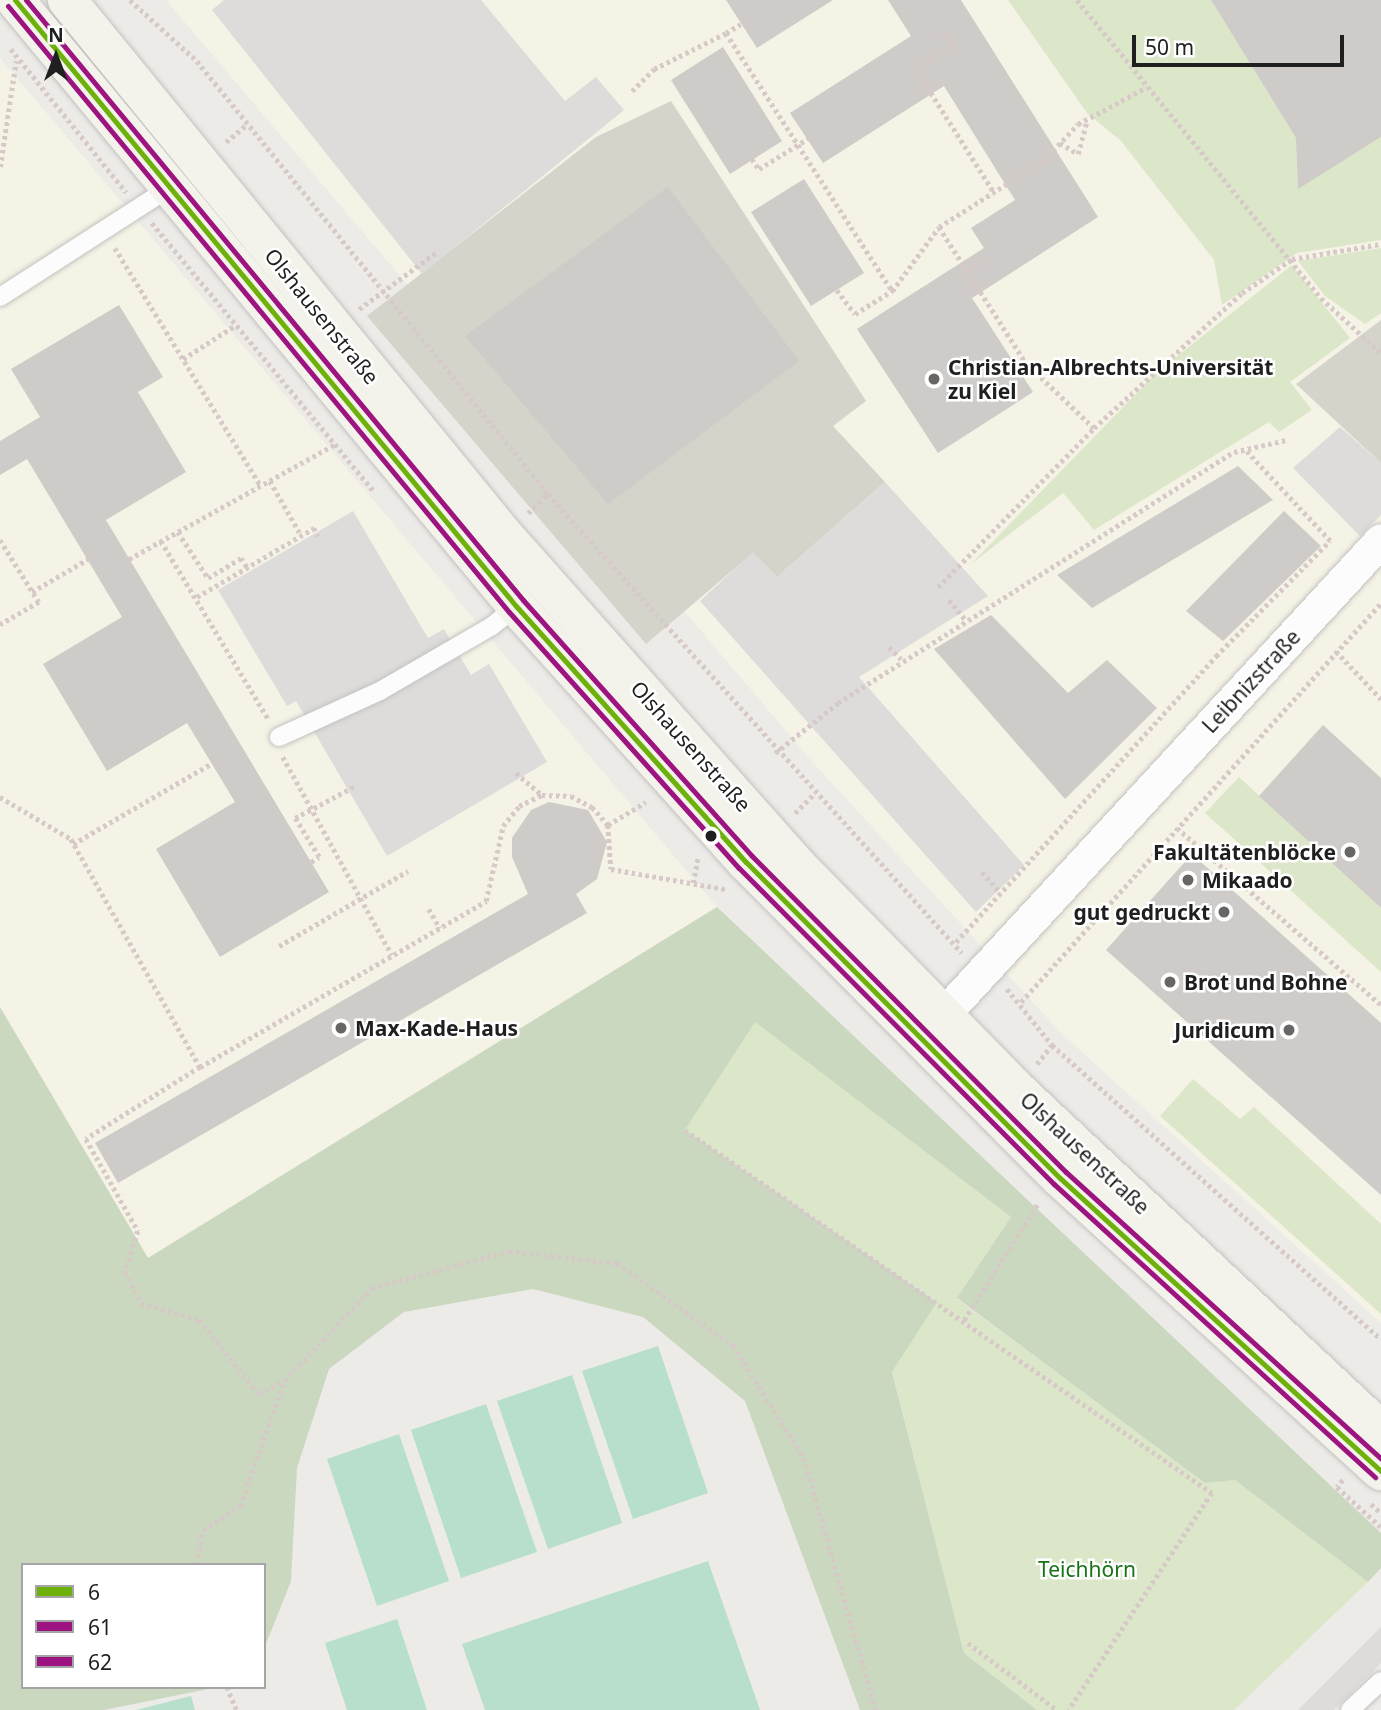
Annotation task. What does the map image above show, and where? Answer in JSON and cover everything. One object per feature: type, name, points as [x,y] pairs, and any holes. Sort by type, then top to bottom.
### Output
[{"type":"street","name":"Olshausenstraße","points":[[15,0],[530,593],[797,865],[1060,1178],[1381,1471]]},
{"type":"street","name":"Olshausenstraße","points":[[67,0],[331,330],[530,593]]},
{"type":"street","name":"Leibnizstraße","points":[[932,1026],[1381,540]]},
{"type":"street","name":"Olshausenstraße","points":[[932,1026],[1375,1412]]},
{"type":"lane","points":[[0,297],[142,210],[174,185]]},
{"type":"lane","points":[[279,737],[380,691],[483,632],[530,593]]},
{"type":"lane","points":[[1350,1710],[1381,1681]]},
{"type":"path","points":[[130,0],[197,61],[380,292],[548,494],[775,753],[956,942],[1021,1002],[1052,1045],[1381,1339]]},
{"type":"path","points":[[1077,0],[1292,259],[1321,298],[1381,353]]},
{"type":"path","points":[[632,91],[654,69],[741,24]]},
{"type":"path","points":[[944,32],[954,46],[916,69],[993,191]]},
{"type":"path","points":[[726,33],[892,291]]},
{"type":"path","points":[[5,39],[16,61],[142,210]]},
{"type":"path","points":[[0,167],[16,61]]},
{"type":"path","points":[[837,290],[855,314],[892,291],[939,227],[1060,143],[1088,120],[1147,87]]},
{"type":"path","points":[[1060,143],[1078,154],[1088,120]]},
{"type":"path","points":[[218,149],[246,125]]},
{"type":"path","points":[[752,159],[759,169],[807,139]]},
{"type":"path","points":[[939,227],[1026,363],[1094,428]]},
{"type":"path","points":[[106,233],[261,486]]},
{"type":"path","points":[[938,587],[1094,428],[1213,316],[1292,259],[1381,244]]},
{"type":"path","points":[[355,312],[437,252]]},
{"type":"path","points":[[967,270],[989,256]]},
{"type":"path","points":[[183,359],[236,325]]},
{"type":"path","points":[[1017,368],[1026,363]]},
{"type":"path","points":[[775,753],[903,661],[967,620],[1245,450],[1286,440]]},
{"type":"path","points":[[129,559],[334,446]]},
{"type":"path","points":[[956,942],[1216,656],[1330,541],[1245,450]]},
{"type":"path","points":[[270,481],[301,536]]},
{"type":"path","points":[[525,516],[548,494]]},
{"type":"path","points":[[197,597],[314,528],[318,536]]},
{"type":"path","points":[[178,532],[208,578],[241,558],[247,567]]},
{"type":"path","points":[[0,540],[38,602],[0,625]]},
{"type":"path","points":[[161,541],[279,737],[312,809],[392,955]]},
{"type":"path","points":[[32,592],[88,559]]},
{"type":"path","points":[[949,600],[967,620]]},
{"type":"path","points":[[1021,1002],[1381,603]]},
{"type":"path","points":[[889,647],[903,661]]},
{"type":"path","points":[[1336,651],[1381,699]]},
{"type":"path","points":[[73,844],[212,763]]},
{"type":"path","points":[[516,773],[542,795]]},
{"type":"path","points":[[311,862],[319,857],[295,818],[357,785]]},
{"type":"path","points":[[793,814],[814,794]]},
{"type":"path","points":[[729,889],[611,869],[608,825],[572,796],[542,795],[519,806],[503,826],[486,901],[200,1066],[86,1139],[138,1231],[125,1272],[141,1304],[199,1320],[259,1394],[284,1381],[372,1288],[509,1251],[617,1262],[733,1345],[804,1458],[876,1710]]},
{"type":"path","points":[[0,797],[73,844],[200,1066]]},
{"type":"path","points":[[608,825],[646,802]]},
{"type":"path","points":[[1177,828],[1381,1005]]},
{"type":"path","points":[[693,883],[698,857]]},
{"type":"path","points":[[279,946],[408,872]]},
{"type":"path","points":[[982,872],[1001,893]]},
{"type":"path","points":[[429,909],[440,928]]},
{"type":"path","points":[[685,1130],[1212,1493],[1069,1710]]},
{"type":"path","points":[[964,1320],[1060,1178]]},
{"type":"path","points":[[196,1563],[203,1530],[240,1506],[284,1381]]},
{"type":"path","points":[[1344,1479],[1337,1487],[1381,1528]]},
{"type":"path","points":[[968,1643],[1057,1710]]},
{"type":"path","points":[[228,1689],[237,1710]]},
{"type":"shaded area","name":"Christian-Albrechts-Universität zu Kiel","points":[[166,0],[1381,0],[1381,1323],[1061,1033],[809,758]]},
{"type":"shaded area","points":[[224,0],[481,0],[565,101],[596,77],[624,110],[422,274],[212,10]]},
{"type":"shaded area","points":[[0,58],[717,907],[148,1258],[0,1007]]},
{"type":"shaded area","points":[[671,101],[866,401],[833,426],[885,482],[777,577],[753,553],[646,644],[367,316],[596,137]]},
{"type":"shaded area","points":[[1381,320],[1381,463],[1296,384]]},
{"type":"shaded area","points":[[1340,427],[1381,463],[1381,515],[1360,536],[1293,468]]},
{"type":"shaded area","points":[[885,482],[988,596],[859,677],[1024,865],[976,912],[700,601],[753,552],[777,577]]},
{"type":"shaded area","points":[[353,511],[428,638],[444,629],[471,675],[489,664],[547,762],[387,856],[296,701],[287,706],[218,590]]},
{"type":"shaded area","points":[[1381,1627],[1381,1663],[1334,1710],[1298,1710]]},
{"type":"green space","points":[[1008,0],[1211,0],[1303,149],[1297,153],[1298,188],[1381,137],[1381,240],[1297,253],[1222,305],[1214,260],[1121,141],[1087,113]]},
{"type":"green space","points":[[1381,248],[1381,313],[1365,324],[1325,296],[1298,261]]},
{"type":"green space","points":[[1292,265],[1350,338],[1290,382],[1312,410],[1279,432],[1269,422],[1094,530],[1063,493],[971,564],[1156,373]]},
{"type":"green space","points":[[1239,777],[1381,908],[1381,972],[1205,813]]},
{"type":"green space","points":[[717,907],[1381,1533],[1381,1568],[1368,1582],[1235,1480],[1205,1483],[957,1298],[1011,1217],[755,1022],[685,1130],[937,1302],[892,1372],[964,1653],[1037,1710],[860,1710],[745,1401],[643,1317],[533,1289],[404,1312],[329,1369],[297,1468],[291,1581],[266,1644],[266,1563],[21,1563],[21,1689],[208,1689],[104,1710],[0,1710],[0,1007],[148,1258]]},
{"type":"green space","name":"Teichhörn","points":[[755,1021],[1011,1217],[957,1299],[1205,1482],[1235,1480],[1368,1582],[1234,1710],[1037,1710],[964,1653],[892,1371],[937,1301],[685,1130]]},
{"type":"green space","points":[[1193,1079],[1240,1119],[1254,1107],[1381,1224],[1381,1314],[1160,1116]]},
{"type":"green space","points":[[658,1346],[708,1493],[633,1519],[582,1371]]},
{"type":"green space","points":[[572,1375],[622,1523],[548,1549],[497,1401]]},
{"type":"green space","points":[[486,1404],[537,1552],[461,1578],[411,1430]]},
{"type":"green space","points":[[399,1434],[449,1581],[377,1606],[327,1459]]},
{"type":"green space","points":[[708,1561],[760,1710],[485,1710],[462,1644]]},
{"type":"green space","points":[[397,1619],[427,1710],[347,1710],[325,1643]]},
{"type":"green space","points":[[191,1696],[195,1710],[136,1710]]},
{"type":"building","points":[[726,0],[833,0],[757,48]]},
{"type":"building","points":[[888,0],[961,0],[1098,217],[972,298],[1033,392],[938,453],[857,329],[984,248],[971,228],[1015,200],[944,86],[823,163],[790,113],[911,36]]},
{"type":"building","points":[[1211,0],[1381,0],[1381,137],[1298,189],[1296,138]]},
{"type":"building","points":[[723,47],[782,141],[730,174],[671,80]]},
{"type":"building","points":[[804,179],[864,273],[811,306],[751,212]]},
{"type":"building","points":[[668,187],[799,361],[608,504],[465,336]]},
{"type":"building","points":[[119,305],[163,377],[138,392],[186,472],[106,520],[329,892],[220,957],[156,849],[235,802],[187,723],[107,771],[43,664],[122,617],[27,459],[0,475],[0,441],[40,417],[11,369]]},
{"type":"building","points":[[1238,466],[1273,500],[1092,608],[1057,575]]},
{"type":"building","points":[[1284,511],[1321,546],[1223,641],[1186,611]]},
{"type":"building","points":[[991,615],[1068,693],[1107,660],[1157,708],[1065,799],[934,649]]},
{"type":"building","name":"Fakultätenblöcke","points":[[1323,725],[1381,778],[1381,908],[1259,796]]},
{"type":"building","name":"Max-Kade-Haus","points":[[549,802],[588,810],[607,842],[597,879],[576,894],[587,913],[118,1183],[95,1143],[528,894],[512,857],[512,838],[531,810]]},
{"type":"building","name":"Juridicum","points":[[1192,854],[1381,1023],[1381,1195],[1106,950]]},
{"type":"transit line","name":"6","points":[[15,0],[516,606],[746,862],[1060,1178],[1381,1471]]},
{"type":"transit line","name":"62","points":[[26,0],[523,600],[752,856],[1066,1172],[1381,1459]]},
{"type":"transit line","name":"61","points":[[8,6],[509,612],[739,868],[1054,1184],[1375,1477]]},
{"type":"place","name":"Christian-Albrechts-Universität zu Kiel","points":[[934,379]]},
{"type":"place","name":"Fakultätenblöcke","points":[[1350,852]]},
{"type":"place","name":"Mikaado","points":[[1188,880]]},
{"type":"place","name":"gut gedruckt","points":[[1224,912]]},
{"type":"place","name":"Brot und Bohne","points":[[1170,982]]},
{"type":"place","name":"Max-Kade-Haus","points":[[341,1028]]},
{"type":"place","name":"Juridicum","points":[[1289,1030]]}]
